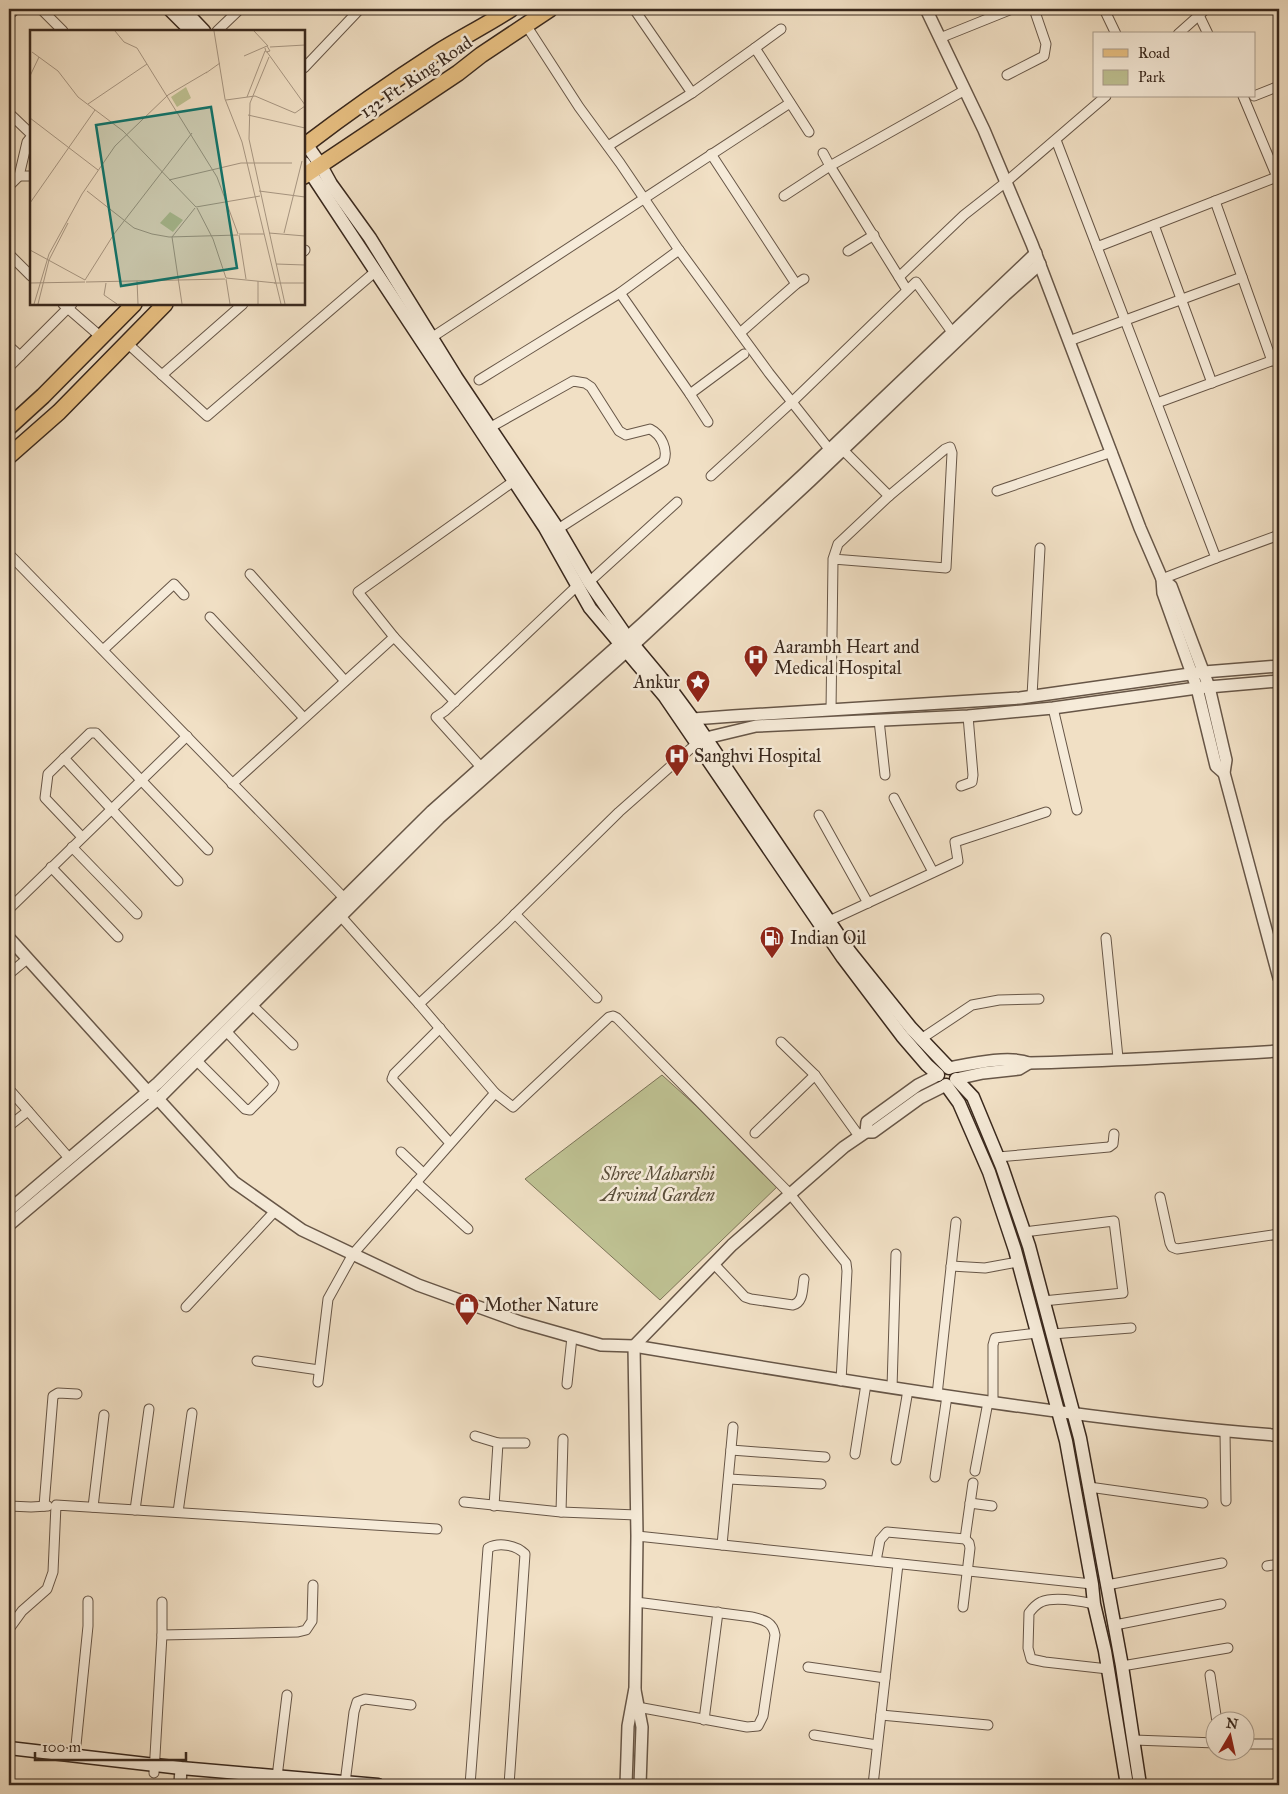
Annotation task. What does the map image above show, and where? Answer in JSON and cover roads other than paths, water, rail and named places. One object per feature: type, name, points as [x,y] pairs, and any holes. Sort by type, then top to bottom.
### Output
[{"type":"main road","points":[[169,9],[190,30]]},
{"type":"main road","points":[[183,9],[203,30]]},
{"type":"main road","name":"132 Ft. Ring Road","points":[[305,144],[428,58],[511,9]]},
{"type":"main road","name":"132 Ft. Ring Road","points":[[309,169],[458,73],[550,9]]},
{"type":"main road","points":[[305,144],[309,169],[545,528],[627,644],[688,721],[850,952],[921,1038],[947,1077],[989,1172],[1018,1262],[1066,1441],[1094,1604],[1108,1669],[1127,1785]]},
{"type":"main road","points":[[309,169],[331,184],[370,238],[431,338],[558,529],[584,583]]},
{"type":"main road","points":[[10,422],[43,396],[133,305]]},
{"type":"main road","points":[[9,456],[59,412],[164,305]]},
{"type":"main road","points":[[701,740],[842,958],[902,1036],[927,1065],[947,1077],[973,1097],[998,1157],[1024,1232],[1080,1438],[1122,1666],[1140,1785]]},
{"type":"main road","points":[[9,1748],[75,1755],[154,1769],[181,1777],[345,1782],[378,1785]]},
{"type":"main road","points":[[9,1748],[154,1769]]},
{"type":"main road","points":[[9,1756],[154,1769]]},
{"type":"street","points":[[9,15],[16,9]]},
{"type":"street","points":[[41,9],[62,30]]},
{"type":"street","points":[[218,30],[240,9]]},
{"type":"street","points":[[305,67],[360,9]]},
{"type":"street","points":[[634,9],[692,93]]},
{"type":"street","points":[[926,9],[984,130],[1036,253],[1140,528],[1162,579],[1162,593],[1197,688],[1216,766],[1224,773]]},
{"type":"street","points":[[940,38],[1012,9]]},
{"type":"street","points":[[1008,75],[1044,56],[1046,44],[1034,9]]},
{"type":"street","points":[[1104,9],[1115,32]]},
{"type":"street","points":[[1180,32],[1197,12],[1206,9]]},
{"type":"street","points":[[1197,12],[1207,32]]},
{"type":"street","points":[[526,25],[579,107],[679,250],[792,402],[836,452],[888,496]]},
{"type":"street","points":[[608,146],[692,93],[781,29]]},
{"type":"street","points":[[756,48],[809,132]]},
{"type":"street","points":[[1256,94],[1279,86]]},
{"type":"street","points":[[784,196],[830,166],[965,90]]},
{"type":"street","points":[[899,276],[964,215],[1006,182],[1104,98]]},
{"type":"street","points":[[1097,248],[1278,177],[1249,98]]},
{"type":"street","points":[[431,338],[790,103]]},
{"type":"street","points":[[9,112],[30,134]]},
{"type":"street","points":[[9,186],[19,176],[26,142],[30,136]]},
{"type":"street","points":[[1056,140],[1216,558]]},
{"type":"street","points":[[711,154],[800,281],[740,333]]},
{"type":"street","points":[[822,154],[908,290]]},
{"type":"street","points":[[19,176],[30,176]]},
{"type":"street","points":[[1157,403],[1276,360],[1242,277],[1215,201]]},
{"type":"street","points":[[1154,226],[1212,383]]},
{"type":"street","points":[[848,251],[874,235]]},
{"type":"street","points":[[479,380],[620,293],[679,250]]},
{"type":"street","points":[[836,452],[952,332],[1036,253]]},
{"type":"street","points":[[9,254],[30,275]]},
{"type":"street","points":[[348,902],[1004,295],[1040,264]]},
{"type":"street","points":[[127,343],[207,416],[376,272]]},
{"type":"street","points":[[1069,341],[1126,322],[1181,299],[1242,277]]},
{"type":"street","points":[[711,476],[792,402],[916,282],[952,332]]},
{"type":"street","points":[[620,293],[708,422]]},
{"type":"street","points":[[9,367],[68,305],[101,337]]},
{"type":"street","points":[[162,374],[242,305]]},
{"type":"street","points":[[9,346],[20,356]]},
{"type":"street","points":[[690,394],[744,354]]},
{"type":"street","points":[[491,427],[573,381],[585,384],[591,388],[619,431],[626,434],[650,429],[654,431],[665,446],[666,456],[664,462],[558,529]]},
{"type":"street","points":[[831,710],[833,559],[838,544],[888,496],[945,449],[950,447],[952,453],[946,568],[833,559]]},
{"type":"street","points":[[997,491],[1112,452]]},
{"type":"street","points":[[455,702],[394,637],[358,592],[514,481]]},
{"type":"street","points":[[481,767],[436,717],[677,502]]},
{"type":"street","points":[[1162,579],[1279,535]]},
{"type":"street","points":[[1032,696],[1040,548]]},
{"type":"street","points":[[9,554],[348,902]]},
{"type":"street","points":[[250,574],[345,681]]},
{"type":"street","points":[[1162,579],[1171,586],[1209,687],[1226,760],[1224,773],[1279,978]]},
{"type":"street","points":[[103,650],[174,584],[184,595]]},
{"type":"street","points":[[210,617],[304,718]]},
{"type":"street","points":[[232,784],[394,637]]},
{"type":"street","points":[[9,1210],[69,1158],[196,1060],[252,1005],[432,810],[627,644]]},
{"type":"street","points":[[688,721],[1032,696],[1192,673],[1279,666]]},
{"type":"street","points":[[419,1004],[515,914],[619,812],[701,740],[756,726],[968,716],[1053,708],[1197,688],[1279,681]]},
{"type":"street","points":[[1053,708],[1077,810]]},
{"type":"street","points":[[961,786],[972,782],[973,775],[968,716]]},
{"type":"street","points":[[879,720],[885,775]]},
{"type":"street","points":[[82,837],[45,798],[48,774],[90,733],[96,733],[208,850]]},
{"type":"street","points":[[9,908],[187,736]]},
{"type":"street","points":[[64,758],[178,881]]},
{"type":"street","points":[[894,798],[933,872]]},
{"type":"street","points":[[829,921],[958,861],[955,842],[1046,812]]},
{"type":"street","points":[[819,815],[868,903]]},
{"type":"street","points":[[72,847],[137,914]]},
{"type":"street","points":[[51,867],[118,937]]},
{"type":"street","points":[[338,913],[496,1092],[513,1106],[609,1017],[617,1018],[790,1194],[846,1263],[841,1381]]},
{"type":"street","points":[[9,1224],[153,1095],[338,913]]},
{"type":"street","points":[[515,914],[597,998]]},
{"type":"street","points":[[9,938],[234,1182],[302,1230],[418,1285],[520,1322],[601,1345],[634,1346],[841,1381],[1073,1414],[1226,1432],[1277,1435]]},
{"type":"street","points":[[1106,938],[1118,1058]]},
{"type":"street","points":[[9,974],[27,959]]},
{"type":"street","points":[[921,1038],[972,1006],[999,1000],[1039,999]]},
{"type":"street","points":[[252,1005],[293,1045]]},
{"type":"street","points":[[440,1028],[394,1074],[392,1079],[450,1143]]},
{"type":"street","points":[[196,1060],[245,1109],[250,1110],[272,1088],[274,1083],[226,1031]]},
{"type":"street","points":[[781,1042],[815,1075],[862,1134]]},
{"type":"street","points":[[640,1785],[642,1727],[635,1707],[637,1515],[634,1346],[732,1245],[844,1147],[862,1134],[873,1132],[947,1077],[1019,1069],[1028,1063],[1279,1052]]},
{"type":"street","points":[[755,1133],[815,1075]]},
{"type":"street","points":[[9,1089],[69,1158]]},
{"type":"street","points":[[318,1382],[328,1299],[353,1254],[496,1092]]},
{"type":"street","points":[[9,1126],[28,1111]]},
{"type":"street","points":[[998,1157],[1109,1147],[1113,1144],[1114,1134]]},
{"type":"street","points":[[400,1152],[423,1174]]},
{"type":"street","points":[[416,1182],[468,1229]]},
{"type":"street","points":[[1160,1197],[1170,1243],[1172,1247],[1177,1249],[1279,1234]]},
{"type":"street","points":[[186,1307],[275,1211]]},
{"type":"street","points":[[1024,1232],[1114,1221],[1123,1293],[1043,1301]]},
{"type":"street","points":[[935,1477],[956,1222]]},
{"type":"street","points":[[892,1388],[896,1254]]},
{"type":"street","points":[[951,1266],[985,1268],[1018,1262]]},
{"type":"street","points":[[714,1264],[745,1297],[751,1299],[797,1304],[800,1301],[804,1279]]},
{"type":"street","points":[[1052,1334],[1131,1328]]},
{"type":"street","points":[[975,1471],[990,1402],[995,1338],[1037,1333]]},
{"type":"street","points":[[567,1384],[572,1337]]},
{"type":"street","points":[[257,1361],[319,1370]]},
{"type":"street","points":[[855,1454],[866,1384]]},
{"type":"street","points":[[896,1460],[908,1390]]},
{"type":"street","points":[[44,1506],[53,1396],[58,1393],[77,1394]]},
{"type":"street","points":[[135,1510],[149,1409]]},
{"type":"street","points":[[178,1512],[192,1413]]},
{"type":"street","points":[[93,1507],[104,1415]]},
{"type":"street","points":[[722,1545],[733,1427]]},
{"type":"street","points":[[1226,1432],[1226,1501]]},
{"type":"street","points":[[475,1436],[498,1443],[525,1443]]},
{"type":"street","points":[[562,1512],[563,1439]]},
{"type":"street","points":[[494,1506],[498,1443]]},
{"type":"street","points":[[731,1450],[825,1457]]},
{"type":"street","points":[[728,1478],[821,1484]]},
{"type":"street","points":[[965,1539],[973,1483]]},
{"type":"street","points":[[1089,1487],[1203,1503]]},
{"type":"street","points":[[464,1502],[562,1512],[637,1515]]},
{"type":"street","points":[[970,1503],[992,1506]]},
{"type":"street","points":[[9,1629],[22,1611],[47,1590],[53,1572],[56,1505]]},
{"type":"street","points":[[9,1506],[56,1505],[437,1529]]},
{"type":"street","points":[[876,1561],[880,1540],[887,1532],[965,1539],[969,1543],[970,1548],[964,1607]]},
{"type":"street","points":[[637,1536],[1092,1584]]},
{"type":"street","points":[[470,1785],[488,1548],[491,1546],[519,1548],[525,1554],[509,1785]]},
{"type":"street","points":[[1107,1585],[1222,1563]]},
{"type":"street","points":[[873,1785],[898,1564]]},
{"type":"street","points":[[1266,1566],[1279,1564]]},
{"type":"street","points":[[162,1635],[298,1632],[306,1630],[312,1621],[313,1585]]},
{"type":"street","points":[[1094,1604],[1075,1600],[1041,1602],[1029,1612],[1028,1648],[1031,1659],[1108,1669]]},
{"type":"street","points":[[75,1755],[88,1626],[88,1601]]},
{"type":"street","points":[[154,1769],[162,1635],[162,1602]]},
{"type":"street","points":[[635,1707],[747,1727],[758,1726],[763,1716],[775,1635],[774,1627],[768,1622],[752,1617],[636,1602]]},
{"type":"street","points":[[1114,1625],[1221,1604]]},
{"type":"street","points":[[704,1720],[718,1612]]},
{"type":"street","points":[[1122,1666],[1228,1648]]},
{"type":"street","points":[[808,1667],[885,1678]]},
{"type":"street","points":[[1210,1675],[1216,1712]]},
{"type":"street","points":[[279,1781],[287,1695]]},
{"type":"street","points":[[345,1782],[357,1702],[365,1699],[411,1705]]},
{"type":"street","points":[[626,1785],[628,1726],[635,1707]]},
{"type":"street","points":[[881,1715],[988,1725]]},
{"type":"street","points":[[814,1735],[877,1745]]},
{"type":"street","points":[[1134,1740],[1206,1743]]},
{"type":"street","points":[[1256,1744],[1279,1744]]},
{"type":"place","name":"Aarambh Heart and Medical Hospital","points":[[756,678]]},
{"type":"place","name":"Ankur","points":[[698,703]]},
{"type":"place","name":"Sanghvi Hospital","points":[[677,777]]},
{"type":"place","name":"Indian Oil","points":[[772,959]]},
{"type":"place","name":"Mother Nature","points":[[467,1326]]},
{"type":"park label","name":"Shree Maharshi Arvind Garden","points":[[658,1184]]}]
